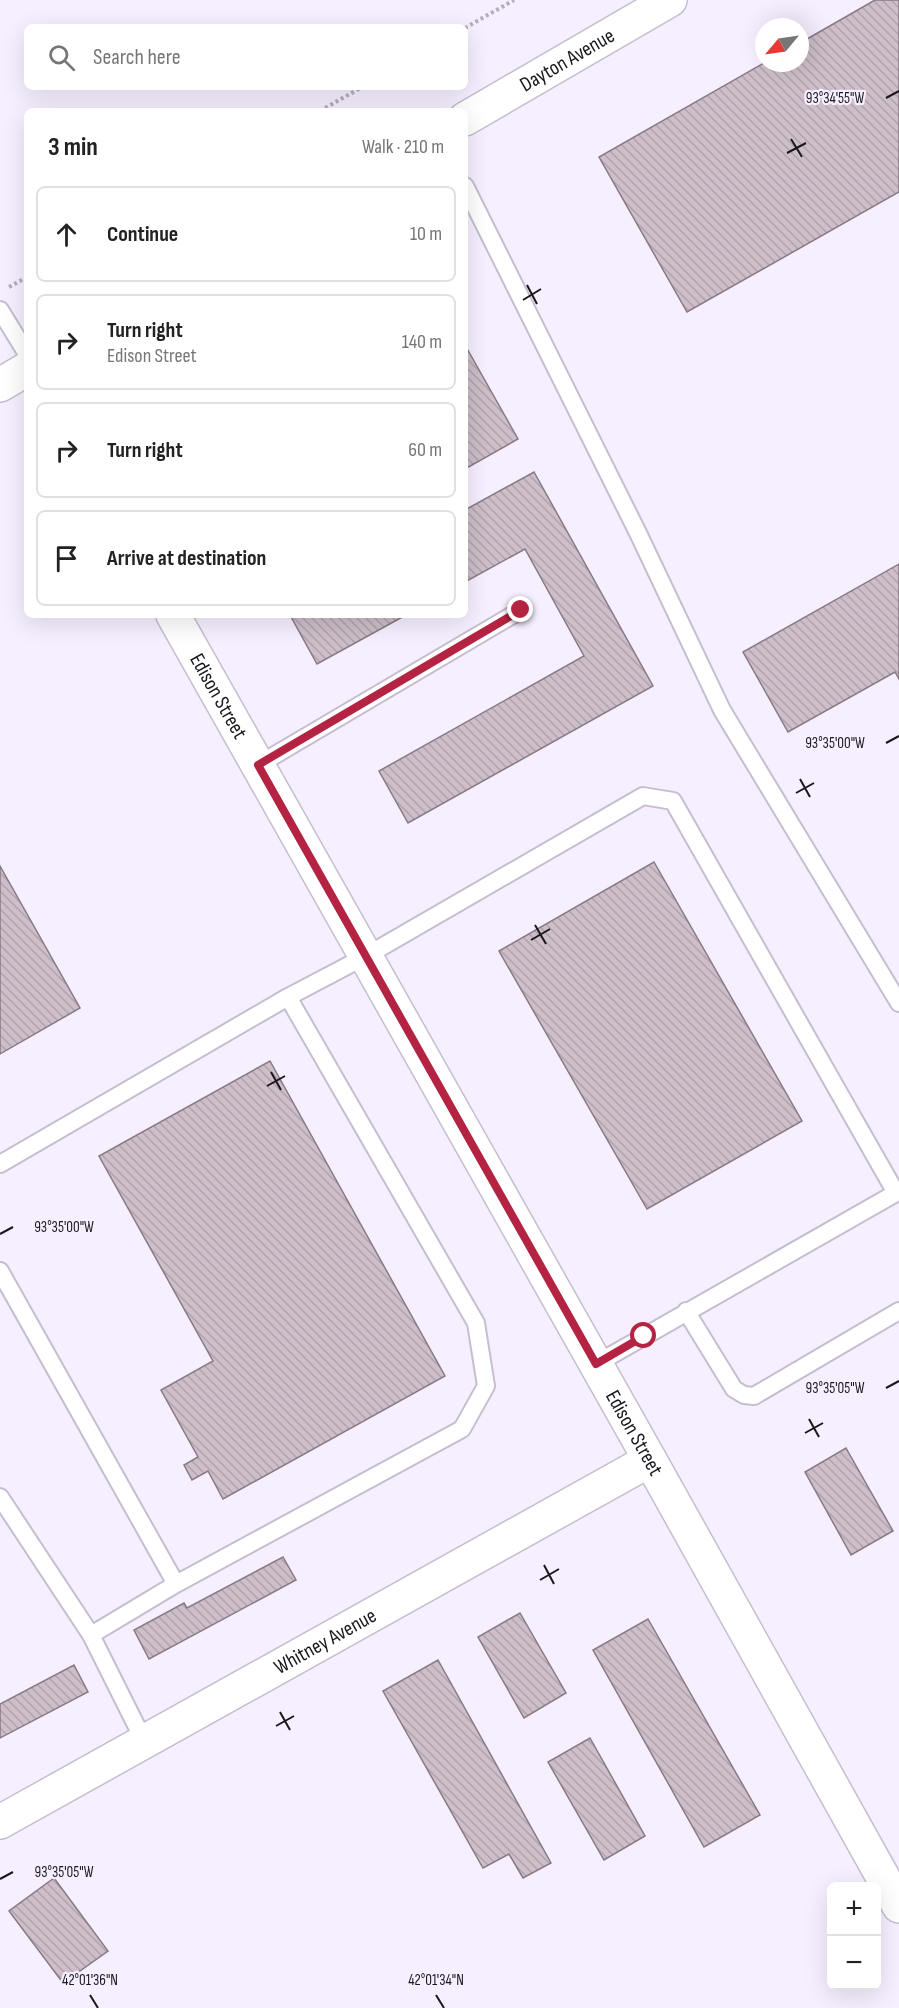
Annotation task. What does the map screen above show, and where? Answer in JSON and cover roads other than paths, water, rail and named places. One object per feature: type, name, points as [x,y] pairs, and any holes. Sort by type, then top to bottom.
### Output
[{"type":"street","name":"Dayton Avenue","points":[[468,117],[670,0]]},
{"type":"street","points":[[0,385],[24,371]]},
{"type":"street","name":"Edison Street","points":[[175,618],[899,1906]]},
{"type":"street","name":"Whitney Avenue","points":[[0,1822],[650,1460]]},
{"type":"lane","points":[[468,192],[638,533],[722,710],[899,1003]]},
{"type":"lane","points":[[0,310],[24,349]]},
{"type":"lane","points":[[258,765],[521,610]]},
{"type":"lane","points":[[0,1164],[643,796],[673,801],[898,1196],[686,1311],[596,1364]]},
{"type":"lane","points":[[91,1635],[176,1584],[462,1429],[486,1386],[476,1323],[288,998]]},
{"type":"lane","points":[[0,1270],[176,1584]]},
{"type":"lane","points":[[686,1311],[734,1389],[744,1395],[754,1396],[899,1311]]},
{"type":"lane","points":[[0,1497],[91,1635],[144,1742]]}]
